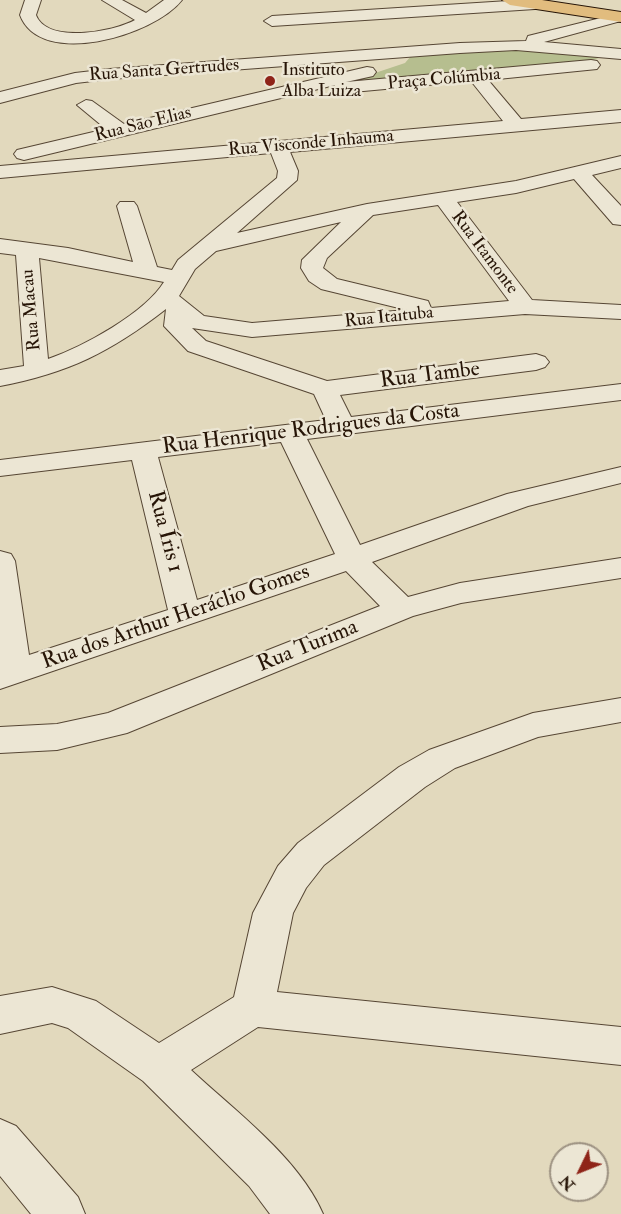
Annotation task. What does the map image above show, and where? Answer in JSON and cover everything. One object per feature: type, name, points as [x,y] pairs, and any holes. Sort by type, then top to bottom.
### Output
[{"type":"main road","points":[[510,0],[620,17]]},
{"type":"street","points":[[33,0],[27,10],[27,20],[37,30],[75,38],[122,32],[147,20],[174,0]]},
{"type":"street","points":[[110,0],[147,20]]},
{"type":"street","points":[[376,14],[385,0]]},
{"type":"street","points":[[259,64],[272,25],[376,14],[535,4]]},
{"type":"street","points":[[376,14],[384,35],[401,53]]},
{"type":"street","points":[[516,45],[620,17]]},
{"type":"street","points":[[20,42],[37,30]]},
{"type":"street","name":"Praça Colúmbia","points":[[286,90],[381,68],[401,53],[516,45],[621,54]]},
{"type":"street","name":"Rua Santa Gertrudes","points":[[0,98],[75,78],[401,53]]},
{"type":"street","name":"Praça Colúmbia","points":[[286,90],[477,78],[590,66],[621,60]]},
{"type":"street","points":[[0,82],[75,78]]},
{"type":"street","points":[[477,78],[517,126]]},
{"type":"street","name":"Rua Sāo Elias","points":[[0,160],[286,90]]},
{"type":"street","points":[[86,105],[119,130]]},
{"type":"street","name":"Rua Visconde Inhauma","points":[[0,172],[621,116]]},
{"type":"street","points":[[0,378],[37,371],[96,347],[174,295],[186,266],[287,180],[288,171],[278,146]]},
{"type":"street","points":[[213,245],[367,210],[516,187],[621,162]]},
{"type":"street","points":[[578,172],[621,219]]},
{"type":"street","name":"Rua Itamonte","points":[[443,198],[525,307]]},
{"type":"street","points":[[127,206],[147,272]]},
{"type":"street","points":[[367,210],[313,260],[312,268],[317,276],[345,289],[447,312]]},
{"type":"street","name":"Rua Itaituba","points":[[0,246],[147,272],[174,295],[197,322],[252,330],[525,307],[621,312]]},
{"type":"street","name":"Rua Macau","points":[[27,249],[37,371]]},
{"type":"street","name":"Rua Tambe","points":[[174,295],[176,326],[197,346],[325,389],[536,362]]},
{"type":"street","points":[[325,389],[341,425]]},
{"type":"street","name":"Rua Henrique Rodrigues da Costa","points":[[0,468],[621,392]]},
{"type":"street","points":[[290,432],[352,559],[402,609]]},
{"type":"street","name":"Rua Íris 1","points":[[143,451],[185,614]]},
{"type":"street","name":"Rua dos Arthur Heráclio Gomes","points":[[7,675],[352,559],[474,512],[547,489],[621,475]]},
{"type":"street","points":[[0,561],[7,675]]},
{"type":"street","name":"Rua Turima","points":[[0,740],[57,737],[115,724],[402,609],[460,593],[621,568]]},
{"type":"street","points":[[253,1008],[273,913],[292,877],[311,854],[412,777],[442,759],[533,725],[621,710]]},
{"type":"street","points":[[0,1015],[52,1005],[81,1014],[158,1067],[265,1170],[299,1214]]},
{"type":"street","points":[[158,1067],[253,1008],[621,1046]]},
{"type":"street","points":[[0,1141],[62,1214]]},
{"type":"green space","points":[[520,48],[602,57],[577,65],[327,89],[405,63],[411,56]]},
{"type":"place","name":"Instituto Alba Luiza","points":[[270,81]]}]
